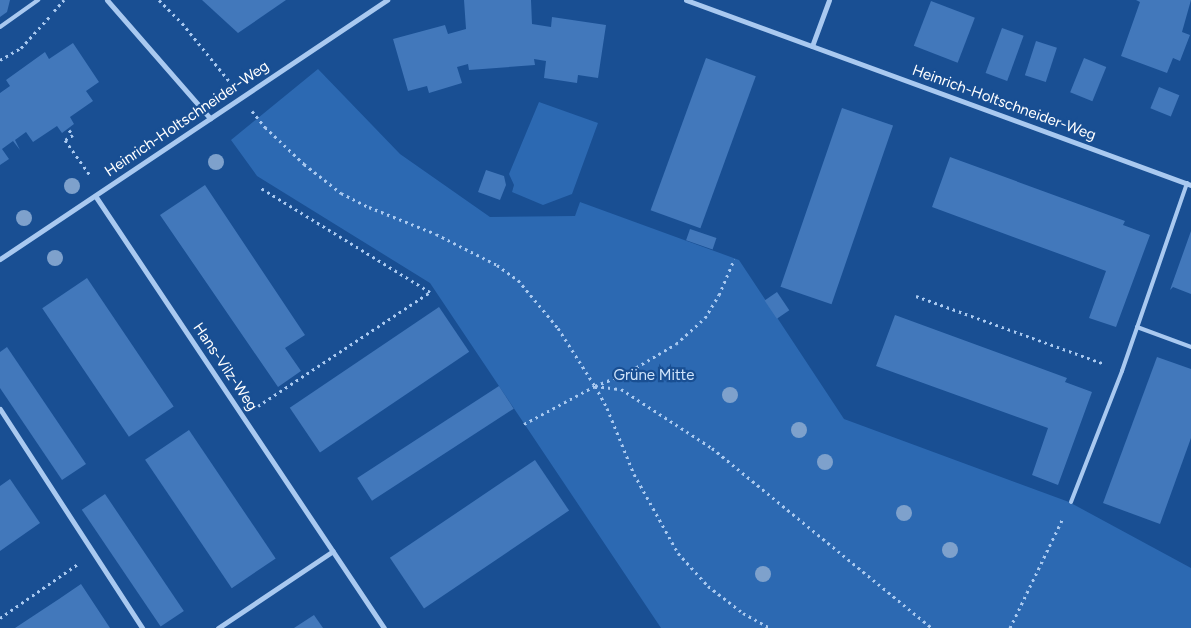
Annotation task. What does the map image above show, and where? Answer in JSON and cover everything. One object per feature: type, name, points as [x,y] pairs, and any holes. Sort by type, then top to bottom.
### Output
[{"type":"street","points":[[107,0],[210,118]]},
{"type":"street","name":"Heinrich-Holtschneider-Weg","points":[[0,259],[96,197],[210,118],[388,0]]},
{"type":"street","name":"Heinrich-Holtschneider-Weg","points":[[686,0],[1189,184]]},
{"type":"street","points":[[812,46],[829,0]]},
{"type":"street","name":"Hans-Vilz-Weg","points":[[96,197],[384,628]]},
{"type":"street","points":[[0,409],[142,628]]},
{"type":"street","points":[[218,628],[333,551]]},
{"type":"lane","points":[[0,27],[38,0]]},
{"type":"lane","name":"Heinrich-Holtschneider-Weg","points":[[1071,502],[1122,370],[1189,184]]},
{"type":"lane","points":[[1137,327],[1191,347]]},
{"type":"path","points":[[0,60],[21,48],[64,0]]},
{"type":"path","points":[[159,0],[182,23],[264,127],[304,164],[341,193],[368,207],[436,234],[497,265],[518,280],[558,328],[595,386],[607,408],[634,474],[678,553],[708,586],[743,614],[770,628]]},
{"type":"path","points":[[69,130],[73,135],[65,140],[103,192]]},
{"type":"path","points":[[243,416],[430,292],[261,188]]},
{"type":"path","points":[[524,424],[595,386],[625,374],[676,344],[705,318],[720,295],[734,259]]},
{"type":"path","points":[[916,296],[1122,370]]},
{"type":"path","points":[[595,386],[621,389],[712,448],[932,628]]},
{"type":"path","points":[[1010,628],[1071,502]]},
{"type":"path","points":[[0,618],[93,553]]},
{"type":"green space","name":"Grüne Mitte","points":[[318,69],[400,154],[490,217],[575,216],[580,202],[739,260],[844,419],[1069,502],[1191,568],[1191,628],[661,628],[430,283],[257,176],[231,140]]},
{"type":"green space","points":[[539,102],[598,123],[572,194],[543,205],[512,192],[514,185],[509,174]]},
{"type":"building","points":[[0,0],[10,0],[7,12],[0,17]]},
{"type":"building","points":[[202,0],[286,0],[238,33]]},
{"type":"building","points":[[464,0],[531,0],[532,24],[551,27],[552,17],[606,25],[598,78],[578,75],[577,83],[544,78],[546,61],[534,59],[535,65],[469,70],[468,64],[457,67],[462,83],[429,93],[427,86],[408,91],[393,39],[445,25],[448,34],[466,29]]},
{"type":"building","points":[[1136,0],[1191,0],[1182,32],[1190,35],[1180,61],[1173,58],[1167,73],[1121,56],[1140,2]]},
{"type":"building","points":[[931,1],[975,18],[958,63],[914,46]]},
{"type":"building","points":[[1002,28],[1024,36],[1007,81],[986,73]]},
{"type":"building","points":[[1036,41],[1057,48],[1046,82],[1025,75]]},
{"type":"building","points":[[73,43],[99,82],[86,91],[93,101],[70,117],[74,124],[62,133],[57,126],[33,142],[26,132],[15,140],[20,150],[13,141],[2,149],[9,159],[0,165],[0,93],[10,86],[6,80],[45,52],[49,59]]},
{"type":"building","points":[[706,58],[756,76],[700,228],[651,210]]},
{"type":"building","points":[[1084,58],[1106,67],[1092,101],[1070,92]]},
{"type":"building","points":[[1159,87],[1179,95],[1171,117],[1150,108]]},
{"type":"building","points":[[842,108],[893,126],[832,304],[780,287]]},
{"type":"building","points":[[950,157],[1125,221],[1123,225],[1150,235],[1116,327],[1089,318],[1106,271],[932,207]]},
{"type":"building","points":[[486,170],[504,176],[506,185],[500,200],[478,192]]},
{"type":"building","points":[[205,185],[305,335],[285,348],[301,371],[278,387],[160,215]]},
{"type":"building","points":[[690,229],[716,238],[713,249],[686,240]]},
{"type":"building","points":[[1191,231],[1191,294],[1173,287],[1170,290]]},
{"type":"building","points":[[87,278],[174,407],[129,437],[42,308]]},
{"type":"building","points":[[777,292],[789,310],[777,319],[765,300]]},
{"type":"building","points":[[439,307],[469,352],[320,452],[290,408]]},
{"type":"building","points":[[895,315],[1067,378],[1065,382],[1092,392],[1058,485],[1032,475],[1048,428],[876,366]]},
{"type":"building","points":[[7,347],[86,464],[62,480],[0,388],[0,352]]},
{"type":"building","points":[[1157,357],[1191,369],[1191,438],[1160,524],[1103,503]]},
{"type":"building","points":[[499,386],[514,409],[372,501],[357,478]]},
{"type":"building","points":[[189,430],[276,559],[232,588],[145,460]]},
{"type":"building","points":[[535,460],[569,511],[424,608],[390,558]]},
{"type":"building","points":[[10,479],[40,523],[0,551],[0,486]]},
{"type":"building","points":[[105,494],[184,611],[161,627],[82,510]]},
{"type":"building","points":[[81,584],[110,628],[15,628],[59,599]]},
{"type":"building","points":[[314,615],[323,628],[294,628]]}]
